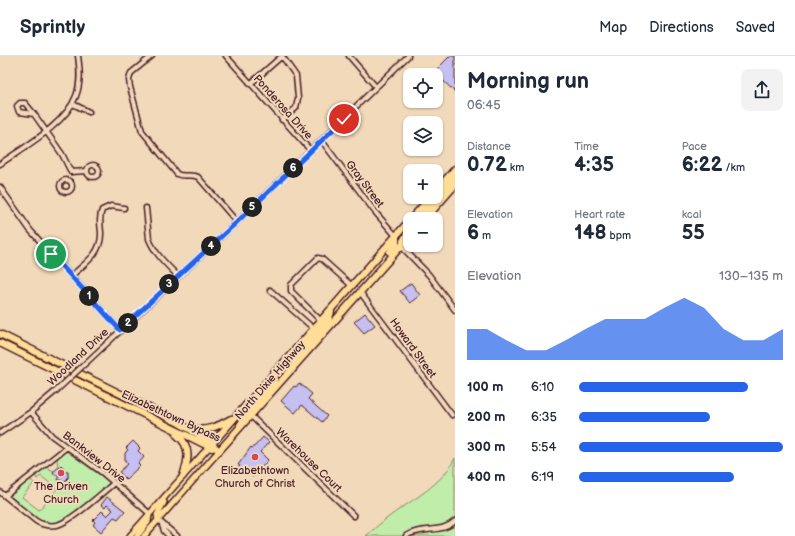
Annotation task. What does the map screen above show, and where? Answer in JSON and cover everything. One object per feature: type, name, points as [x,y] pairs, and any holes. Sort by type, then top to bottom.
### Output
[{"type":"highway","points":[[443,183],[455,169]]},
{"type":"highway","points":[[425,212],[455,177]]},
{"type":"highway","points":[[431,212],[455,185]]},
{"type":"highway","name":"North Dixie Highway","points":[[417,212],[424,204]]},
{"type":"highway","name":"North Dixie Highway","points":[[210,445],[403,228]]},
{"type":"highway","points":[[323,334],[340,309],[394,248],[396,244],[396,236]]},
{"type":"highway","points":[[402,246],[403,242]]},
{"type":"highway","name":"North Dixie Highway","points":[[220,451],[402,246]]},
{"type":"highway","points":[[293,369],[291,366],[292,362],[328,321],[333,308]]},
{"type":"highway","name":"Elizabethtown Bypass","points":[[0,334],[175,422],[220,451]]},
{"type":"highway","name":"Elizabethtown Bypass","points":[[0,343],[166,427],[210,445]]},
{"type":"highway","points":[[240,429],[244,417],[273,382],[275,378],[274,372]]},
{"type":"highway","points":[[175,422],[196,429],[208,429],[220,425],[235,416]]},
{"type":"highway","points":[[166,427],[180,437],[186,446],[188,458],[182,477]]},
{"type":"main road","points":[[130,536],[210,445]]},
{"type":"main road","name":"North Dixie Highway","points":[[144,536],[220,451]]},
{"type":"main road","points":[[158,520],[157,515],[160,508],[180,484],[182,477]]},
{"type":"main road","points":[[137,536],[148,522],[150,514]]},
{"type":"street","points":[[0,164],[60,120],[73,104],[79,83],[78,56]]},
{"type":"street","points":[[152,56],[134,70],[130,76],[130,87],[142,131],[177,174],[182,176],[191,174],[198,177],[237,222]]},
{"type":"street","name":"Ponderosa Drive","points":[[226,56],[311,151]]},
{"type":"street","points":[[250,84],[282,56],[296,76],[298,98],[296,108],[282,120]]},
{"type":"street","points":[[349,56],[376,87]]},
{"type":"street","name":"Woodland Drive","points":[[0,433],[30,412],[57,390],[237,222],[408,56]]},
{"type":"street","points":[[73,104],[89,112]]},
{"type":"street","points":[[34,114],[62,154],[71,172],[68,180]]},
{"type":"street","name":"Gray Street","points":[[322,141],[368,203],[396,236]]},
{"type":"street","points":[[71,172],[87,171]]},
{"type":"street","points":[[0,187],[30,230],[120,330]]},
{"type":"street","points":[[71,276],[92,257],[99,248],[101,240],[100,215],[102,210],[111,206],[124,208]]},
{"type":"street","points":[[146,208],[149,239],[151,244],[154,250],[178,276]]},
{"type":"street","points":[[402,246],[429,275],[455,310]]},
{"type":"street","points":[[321,321],[291,291],[291,285],[318,258],[322,259],[352,286]]},
{"type":"street","points":[[270,290],[314,329]]},
{"type":"street","name":"Howard Street","points":[[360,292],[452,415]]},
{"type":"street","name":"Bankview Drive","points":[[30,412],[52,436],[114,483],[150,514]]},
{"type":"street","name":"Warehouse Court","points":[[251,416],[354,516]]},
{"type":"street","points":[[5,496],[67,447]]},
{"type":"street","points":[[0,492],[36,521],[45,524],[58,525],[114,483]]},
{"type":"street","points":[[158,520],[164,531],[169,536]]},
{"type":"street","points":[[406,536],[411,533],[445,528],[455,521]]},
{"type":"street","points":[[162,525],[177,536]]},
{"type":"green space","points":[[66,451],[104,478],[109,482],[109,484],[69,516],[60,521],[50,523],[37,519],[9,495],[29,479],[31,480],[34,483],[22,497],[39,510],[57,489],[41,476],[37,479],[35,474],[45,467],[54,471],[53,472],[55,475],[58,475],[62,480],[66,481],[68,475],[63,471],[61,465],[58,468],[57,458]]},
{"type":"green space","points":[[455,458],[455,536],[366,536],[390,516],[435,484],[443,476]]},
{"type":"building","points":[[450,56],[455,56],[455,92],[443,81],[443,68],[438,68]]},
{"type":"building","points":[[411,283],[420,295],[410,303],[400,291]]},
{"type":"building","points":[[365,313],[375,325],[364,333],[354,322]]},
{"type":"building","points":[[299,383],[312,394],[308,399],[327,416],[322,422],[302,405],[295,413],[281,401],[294,386],[296,387]]},
{"type":"building","name":"Elizabethtown Church of Christ","points":[[263,437],[269,442],[260,452],[268,460],[253,477],[245,469],[241,471],[238,468],[240,466],[238,465],[251,447],[252,448],[255,446]]},
{"type":"building","points":[[133,441],[140,448],[138,451],[144,457],[138,464],[140,466],[126,479],[119,472],[128,464],[125,461],[125,453],[128,450],[126,448]]},
{"type":"building","name":"The Driven Church","points":[[61,465],[63,467],[63,471],[68,471],[68,478],[65,481],[58,480],[58,475],[55,475],[53,472]]},
{"type":"building","points":[[107,497],[125,511],[118,519],[114,517],[101,532],[93,525],[95,522],[93,520],[102,511],[107,516],[113,510],[107,505],[105,508],[101,505]]},
{"type":"place","name":"Elizabethtown Church of Christ","points":[[255,457]]},
{"type":"place","name":"The Driven Church","points":[[61,473]]},
{"type":"route","points":[[51,254],[120,330],[237,222],[344,119]]}]
